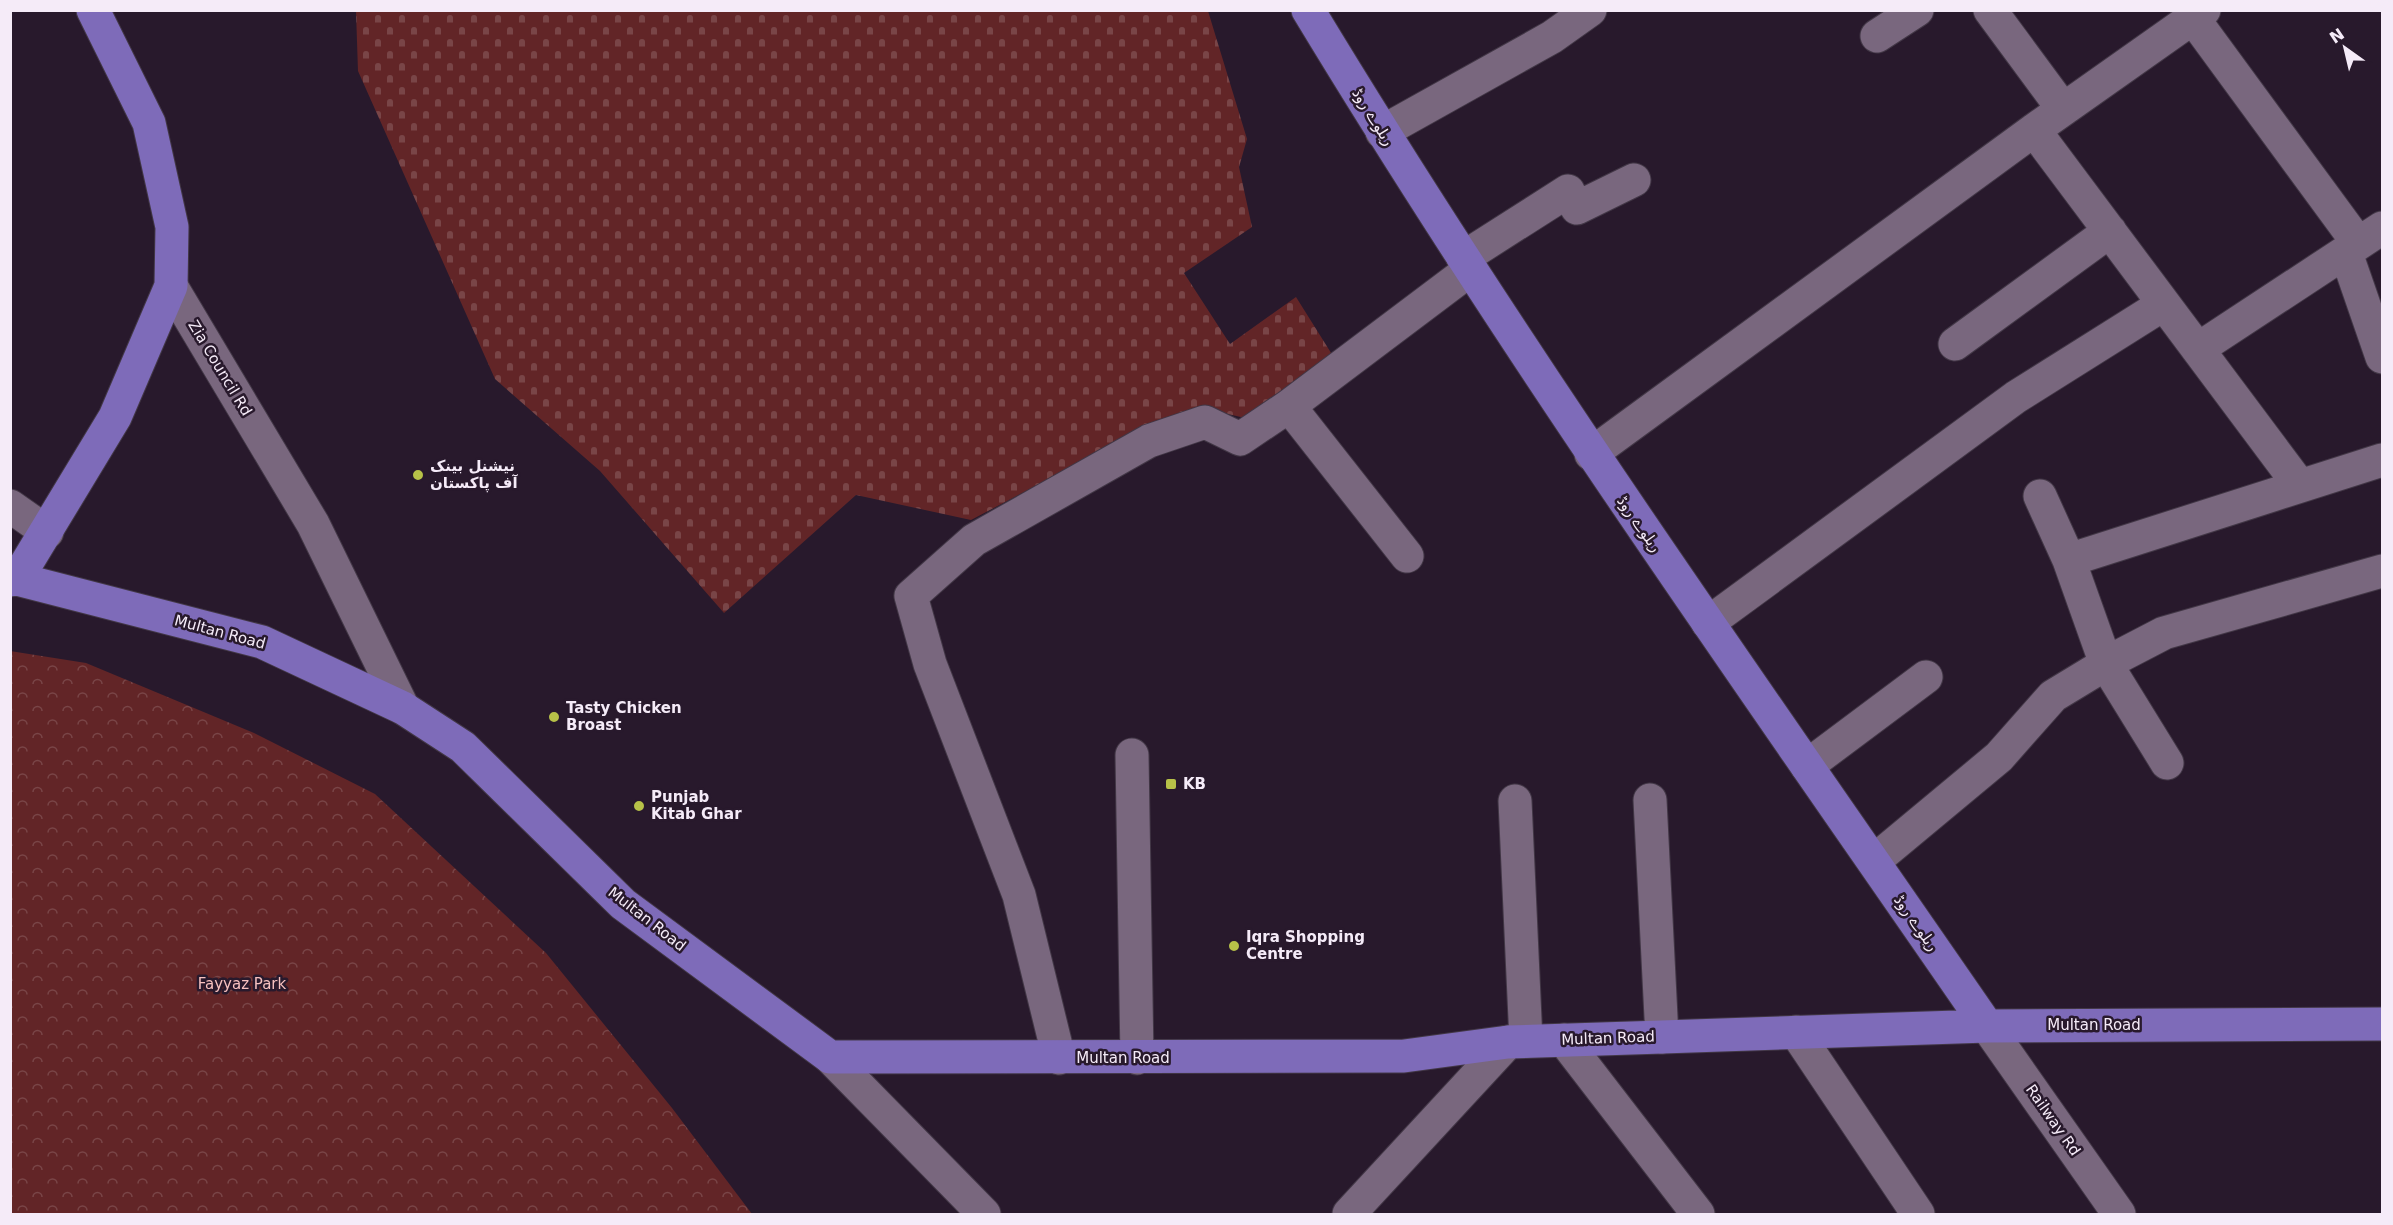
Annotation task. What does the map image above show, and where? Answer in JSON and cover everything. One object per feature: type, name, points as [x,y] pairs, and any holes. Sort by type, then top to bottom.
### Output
[{"type":"main road","points":[[14,580],[47,532],[115,417],[171,286],[172,227],[149,123],[93,10]]},
{"type":"main road","name":"ریلوے روڈ","points":[[1308,10],[1382,132],[1591,454],[1987,1026]]},
{"type":"main road","name":"Multan Road","points":[[14,580],[262,642],[403,708],[463,747],[623,904],[830,1057],[1404,1056],[1517,1041],[1662,1036],[1987,1026],[2382,1023]]},
{"type":"street","points":[[1382,132],[1551,37],[1590,10]]},
{"type":"street","points":[[1877,36],[1917,10]]},
{"type":"street","points":[[1990,10],[2063,109]]},
{"type":"street","points":[[1591,454],[2063,109],[2199,14],[2362,241],[2382,357]]},
{"type":"street","points":[[2034,130],[2300,486]]},
{"type":"street","points":[[1059,1058],[1019,895],[930,664],[911,596],[974,540],[1149,441],[1205,422],[1240,439],[1289,406],[1467,263],[1568,191],[1577,208],[1634,180]]},
{"type":"street","points":[[1954,344],[2110,231]]},
{"type":"street","points":[[2198,349],[2362,241]]},
{"type":"street","name":"Zia Council Rd","points":[[171,286],[313,524],[403,708]]},
{"type":"street","points":[[1708,623],[2016,397],[2164,304]]},
{"type":"street","points":[[1289,406],[1407,556]]},
{"type":"street","points":[[2069,560],[2382,460]]},
{"type":"street","points":[[2040,496],[2069,560],[2106,664],[2167,763]]},
{"type":"street","points":[[10,506],[47,532]]},
{"type":"street","points":[[1874,861],[1999,757],[2053,696],[2106,664],[2164,633],[2382,571]]},
{"type":"street","points":[[1807,766],[1926,677]]},
{"type":"street","points":[[1132,754],[1137,1058]]},
{"type":"street","points":[[1650,800],[1662,1036]]},
{"type":"street","points":[[1349,1215],[1517,1041],[1515,801]]},
{"type":"street","name":"Railway Rd","points":[[1987,1026],[2117,1214]]},
{"type":"street","points":[[1796,1032],[1918,1215]]},
{"type":"street","points":[[1564,1040],[1698,1215]]},
{"type":"street","points":[[830,1057],[984,1215]]},
{"type":"green space","points":[[356,11],[1208,11],[1247,139],[1239,167],[1252,227],[1184,273],[1230,344],[1296,297],[1333,356],[1245,418],[1202,408],[1121,441],[971,520],[856,495],[724,613],[600,471],[495,379],[358,71]]},
{"type":"green space","name":"Fayyaz Park","points":[[10,651],[86,663],[254,733],[375,794],[546,953],[672,1108],[752,1214],[11,1214]]},
{"type":"place","name":"نیشنل بینک آف پاکستان","points":[[418,475]]},
{"type":"place","name":"Tasty Chicken Broast","points":[[554,717]]},
{"type":"place","name":"KB","points":[[1171,784]]},
{"type":"place","name":"Punjab Kitab Ghar","points":[[639,806]]},
{"type":"place","name":"Iqra Shopping Centre","points":[[1234,946]]}]
